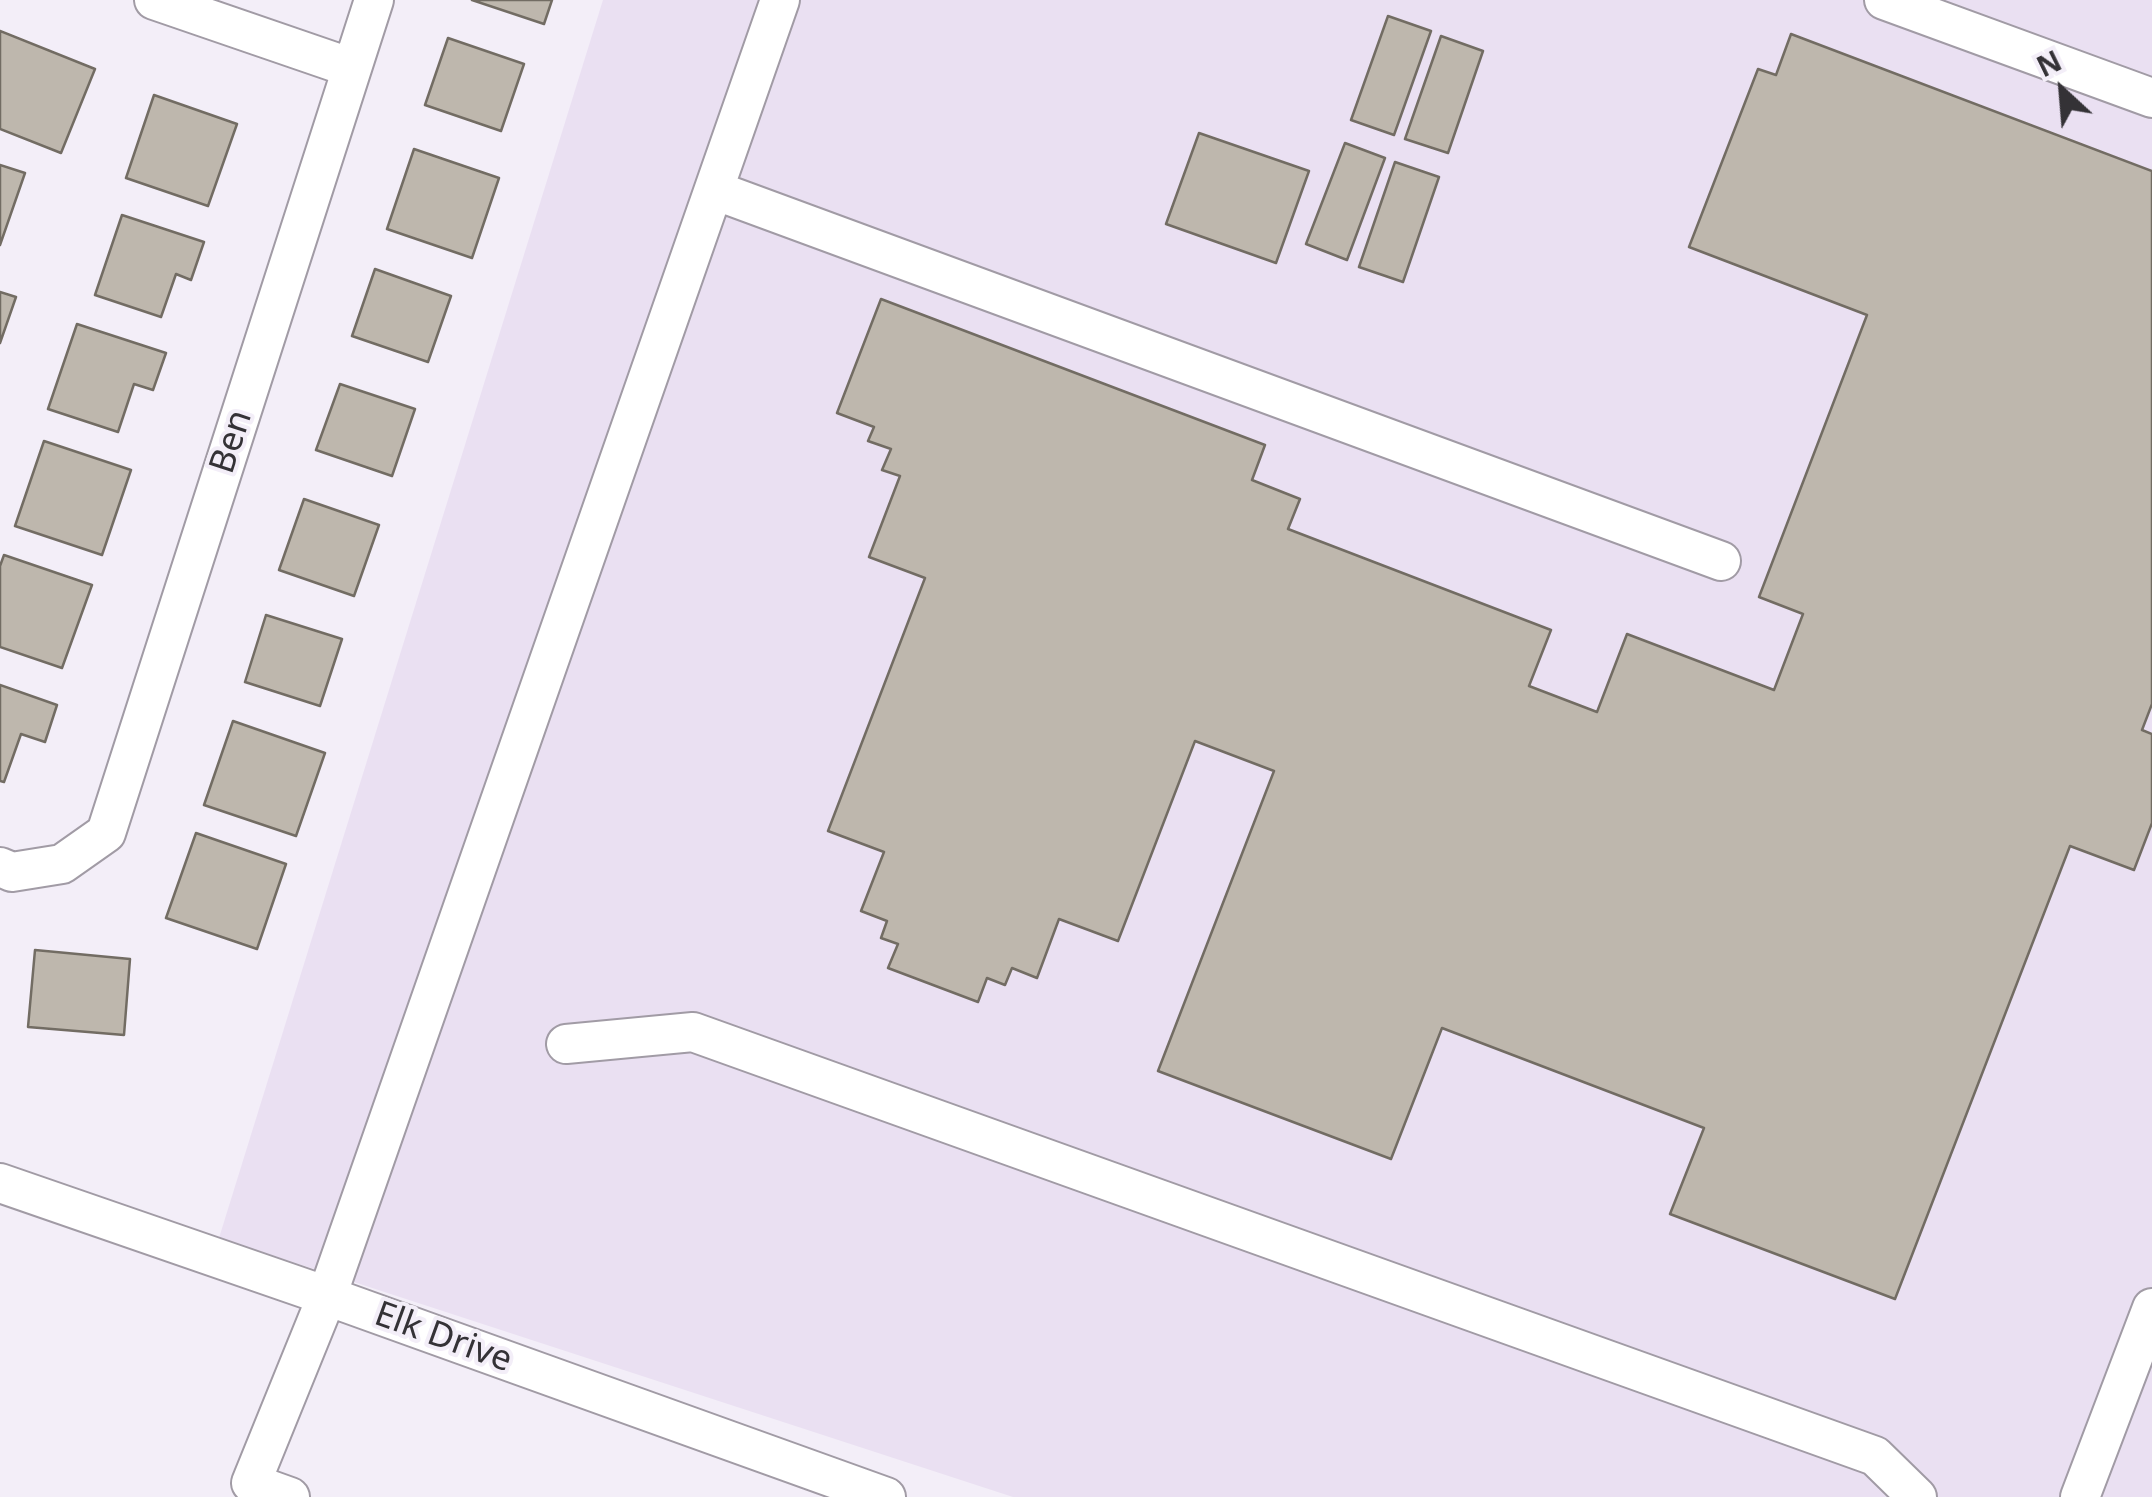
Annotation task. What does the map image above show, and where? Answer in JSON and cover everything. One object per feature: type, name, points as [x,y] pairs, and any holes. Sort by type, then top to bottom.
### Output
[{"type":"street","points":[[154,0],[352,68]]},
{"type":"street","name":"Ben","points":[[0,868],[12,872],[62,864],[106,832],[374,0]]},
{"type":"street","points":[[290,1497],[252,1483],[327,1296],[780,0]]},
{"type":"street","points":[[1884,0],[2152,98]]},
{"type":"street","points":[[714,190],[1720,562]]},
{"type":"street","points":[[566,1044],[693,1032],[1876,1456],[1917,1497]]},
{"type":"street","name":"Elk Drive","points":[[0,1183],[886,1497]]},
{"type":"street","points":[[2080,1497],[2152,1308]]},
{"type":"shaded area","points":[[603,0],[2152,0],[2152,1497],[1013,1497],[219,1238]]},
{"type":"building","points":[[472,0],[552,0],[544,24]]},
{"type":"building","points":[[1388,16],[1431,31],[1394,135],[1351,120]]},
{"type":"building","points":[[0,31],[95,69],[61,153],[0,129]]},
{"type":"building","points":[[1791,34],[2152,171],[2152,704],[2142,730],[2152,734],[2152,823],[2134,870],[2070,846],[1895,1299],[1670,1214],[1704,1128],[1442,1028],[1391,1159],[1158,1071],[1274,771],[1195,741],[1118,941],[1059,919],[1037,978],[1012,968],[1005,985],[987,978],[978,1002],[888,968],[898,944],[881,938],[887,921],[861,911],[884,852],[828,831],[925,578],[869,557],[900,476],[882,470],[891,449],[868,441],[874,427],[837,413],[881,299],[1265,445],[1252,480],[1300,499],[1288,529],[1551,630],[1529,686],[1597,712],[1627,634],[1774,690],[1803,614],[1759,597],[1867,315],[1689,247],[1758,69],[1776,75]]},
{"type":"building","points":[[1441,36],[1483,51],[1448,153],[1405,139]]},
{"type":"building","points":[[448,38],[524,64],[501,131],[425,105]]},
{"type":"building","points":[[154,95],[237,124],[208,206],[126,178]]},
{"type":"building","points":[[1199,133],[1309,171],[1276,263],[1166,224]]},
{"type":"building","points":[[1345,143],[1385,158],[1347,260],[1306,244]]},
{"type":"building","points":[[414,149],[499,178],[472,258],[387,229]]},
{"type":"building","points":[[1395,162],[1439,177],[1403,282],[1359,267]]},
{"type":"building","points":[[0,165],[25,173],[0,245]]},
{"type":"building","points":[[122,215],[204,242],[191,280],[176,274],[161,317],[95,295]]},
{"type":"building","points":[[375,269],[451,296],[428,362],[352,336]]},
{"type":"building","points":[[0,292],[16,297],[0,343]]},
{"type":"building","points":[[77,324],[166,353],[153,390],[134,384],[118,432],[48,409]]},
{"type":"building","points":[[340,384],[415,409],[392,476],[316,450]]},
{"type":"building","points":[[44,441],[131,470],[102,555],[15,526]]},
{"type":"building","points":[[304,499],[379,525],[354,596],[279,570]]},
{"type":"building","points":[[4,555],[92,585],[62,668],[0,647],[0,566]]},
{"type":"building","points":[[266,615],[342,639],[320,706],[245,682]]},
{"type":"building","points":[[0,685],[57,705],[45,742],[21,734],[4,782],[0,781]]},
{"type":"building","points":[[233,721],[325,753],[296,836],[204,805]]},
{"type":"building","points":[[196,833],[286,864],[257,949],[166,918]]},
{"type":"building","points":[[35,950],[130,959],[124,1035],[28,1027]]}]
